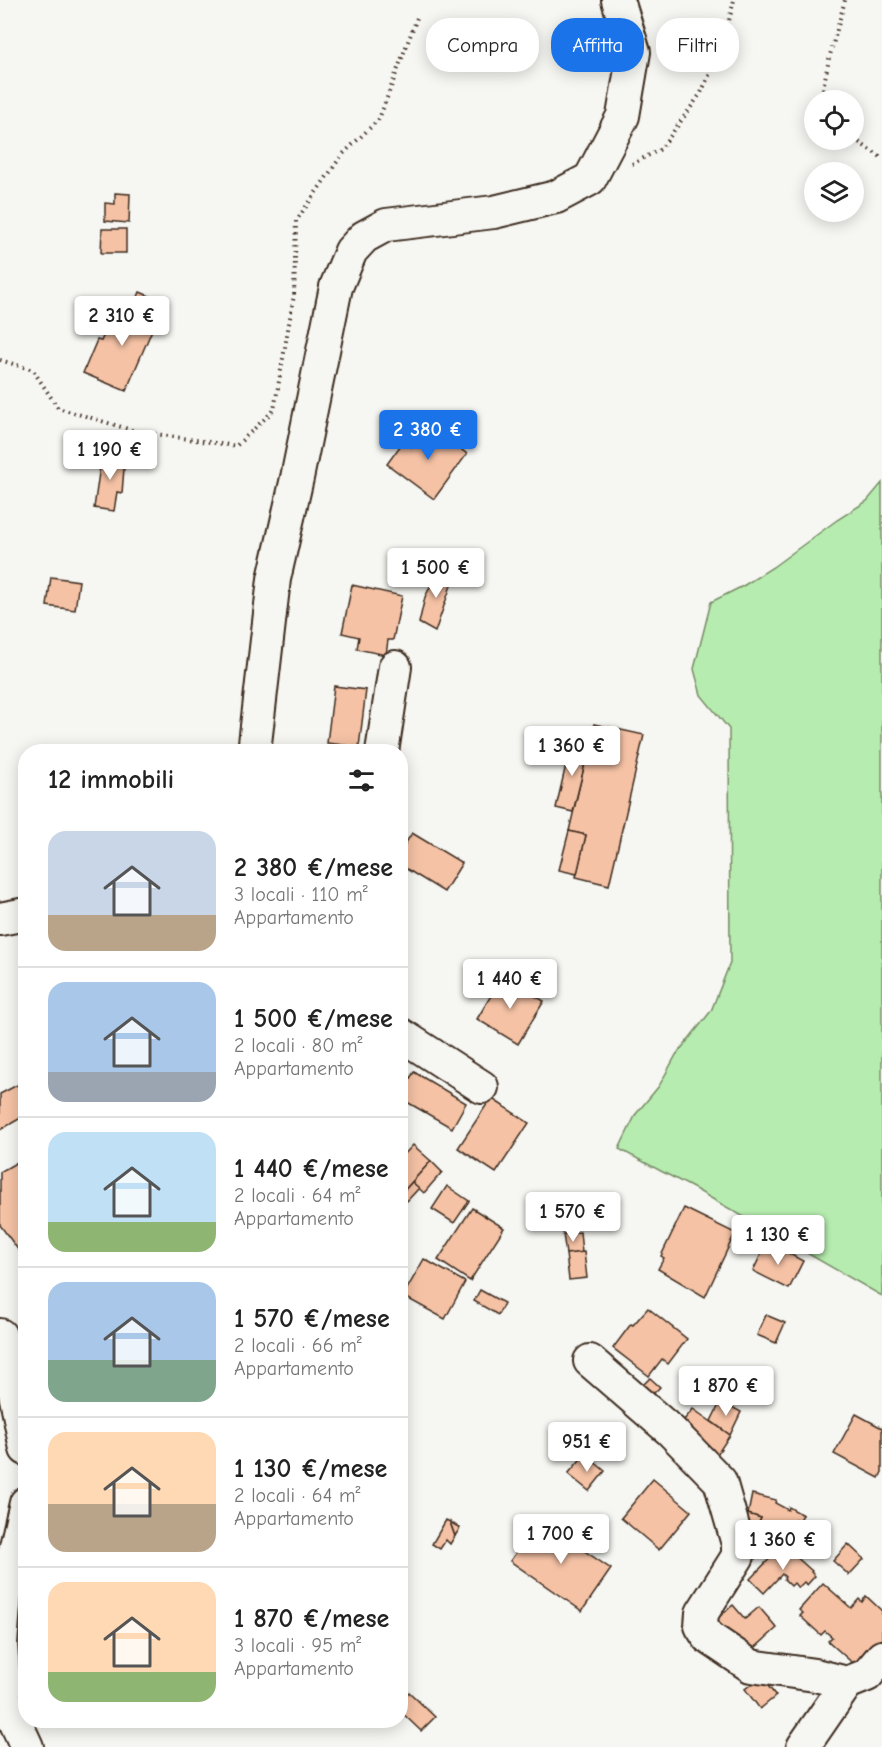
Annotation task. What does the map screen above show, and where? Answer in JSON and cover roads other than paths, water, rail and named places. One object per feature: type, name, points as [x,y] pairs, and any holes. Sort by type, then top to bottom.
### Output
[{"type":"street","points":[[255,744],[274,579],[336,287],[351,251],[364,237],[386,225],[494,212],[556,197],[590,179],[623,116],[634,52],[618,0]]},
{"type":"street","points":[[383,744],[395,667]]},
{"type":"street","points":[[0,919],[18,916]]},
{"type":"street","points":[[408,1039],[482,1087]]},
{"type":"street","points":[[0,1335],[18,1408]]},
{"type":"street","points":[[590,1361],[671,1431],[720,1481],[738,1544],[738,1556],[702,1613],[702,1626],[708,1637],[751,1666],[815,1675],[847,1683]]},
{"type":"street","points":[[18,1538],[5,1594],[1,1644],[3,1698],[27,1747]]},
{"type":"street","points":[[803,1747],[847,1683],[867,1675],[882,1658]]}]
